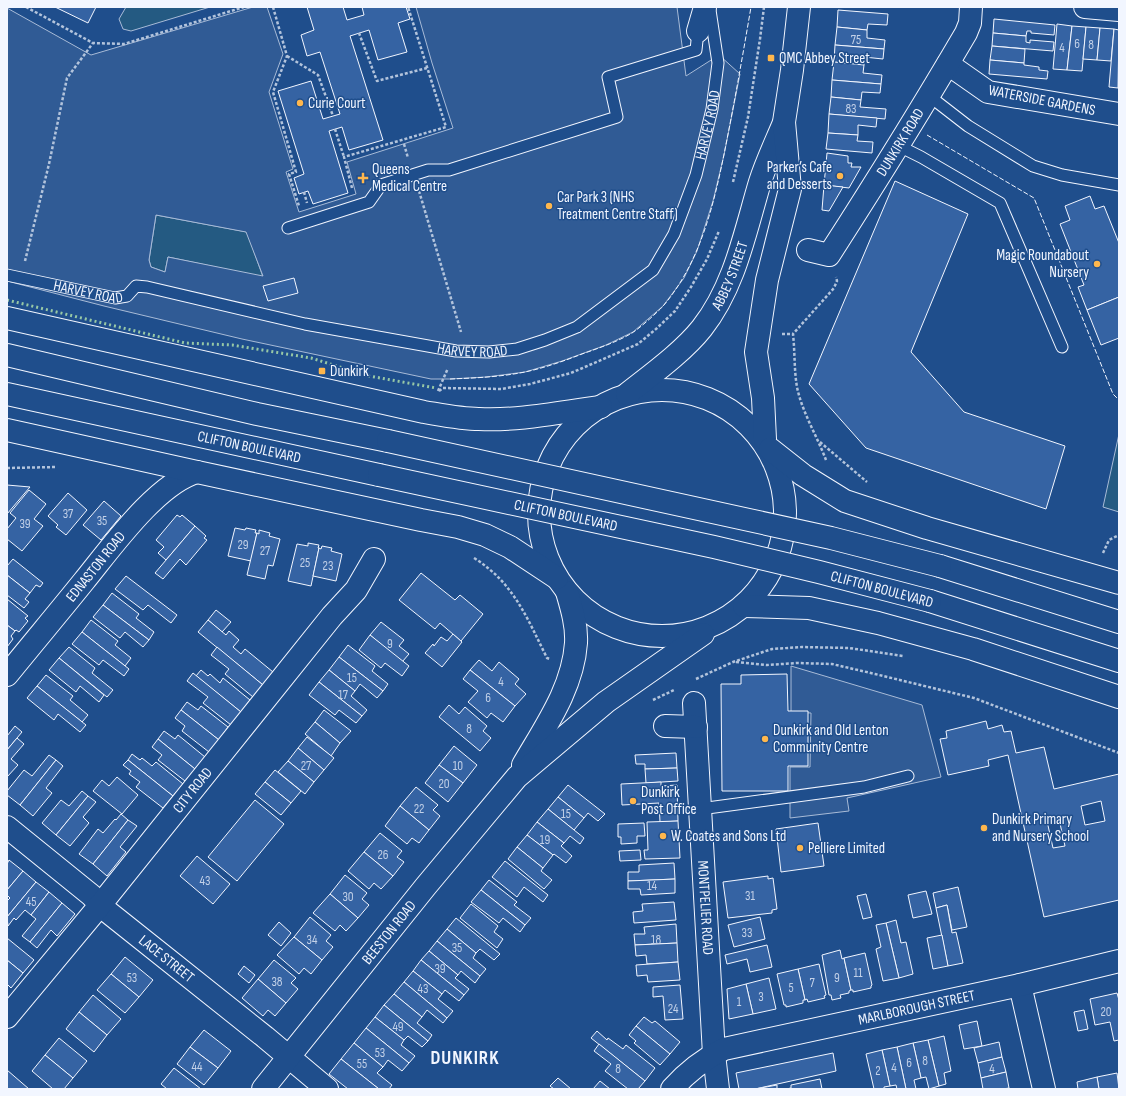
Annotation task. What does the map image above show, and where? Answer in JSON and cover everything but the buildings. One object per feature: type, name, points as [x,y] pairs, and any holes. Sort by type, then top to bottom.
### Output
[{"type":"main road","points":[[697,40],[705,7]]},
{"type":"main road","name":"ABBEY STREET","points":[[626,395],[676,354],[702,329],[715,309],[733,269],[746,234],[760,180],[784,122],[792,70],[799,7]]},
{"type":"main road","name":"DUNKIRK ROAD","points":[[829,255],[899,146],[966,33],[970,23],[971,7]]},
{"type":"main road","points":[[1085,7],[1119,10]]},
{"type":"main road","name":"WATERSIDE GARDENS","points":[[948,64],[988,92],[1119,114]]},
{"type":"main road","name":"ABBEY STREET","points":[[768,444],[756,352],[767,280],[790,189],[784,122]]},
{"type":"main road","points":[[808,250],[829,255]]},
{"type":"main road","points":[[7,318],[424,412],[449,416],[478,419],[501,419],[601,406]]},
{"type":"main road","points":[[7,355],[257,414],[388,441],[831,538],[940,566],[1119,622]]},
{"type":"main road","points":[[517,777],[565,690],[572,667],[576,642],[575,622],[562,585],[547,557],[541,532],[540,503],[546,474],[559,447],[577,424],[601,406],[626,395],[650,390],[676,390],[699,395],[722,404],[742,417],[768,444],[803,475],[845,501],[927,528],[1119,583]]},
{"type":"main road","name":"CLIFTON BOULEVARD","points":[[7,394],[819,572],[930,601],[1119,661]]},
{"type":"main road","points":[[7,430],[458,527],[485,535],[510,547],[562,585],[598,619],[626,631],[656,637],[687,635],[716,626]]},
{"type":"main road","points":[[517,777],[606,702],[731,617],[744,606],[761,584],[775,557],[782,531],[782,503],[778,474],[768,444]]},
{"type":"main road","name":"EDNASTON ROAD","points":[[7,675],[134,519],[180,479],[197,472]]},
{"type":"main road","name":"CITY ROAD","points":[[7,1018],[332,616],[356,590],[374,560]]},
{"type":"main road","points":[[744,606],[809,608],[878,623],[973,649],[1119,697]]},
{"type":"main road","name":"MONTPELIER ROAD","points":[[694,703],[714,1054],[718,1089]]},
{"type":"main road","points":[[665,726],[696,727]]},
{"type":"main road","name":"BEESTON ROAD","points":[[263,1089],[426,886],[517,777]]},
{"type":"main road","name":"LACE STREET","points":[[7,827],[327,1089]]},
{"type":"main road","name":"MARLBOROUGH STREET","points":[[672,1089],[691,1070],[724,1049],[1020,985],[1119,961]]},
{"type":"main road","points":[[1020,985],[1044,1089]]},
{"type":"lane","name":"HARVEY ROAD","points":[[7,275],[115,298],[127,296],[136,286],[147,287],[305,324],[456,351],[502,351],[517,349],[545,340],[577,327],[653,270],[674,234],[696,175],[712,109],[718,63],[710,7]]},
{"type":"lane","points":[[288,228],[369,202],[381,185],[428,170],[449,170],[617,117],[608,77],[697,40]]},
{"type":"lane","points":[[928,95],[968,126],[1033,166],[1062,176],[1119,185]]},
{"type":"lane","points":[[899,146],[921,156],[1000,203],[1062,347]]},
{"type":"lane","points":[[700,809],[864,787],[908,776]]},
{"type":"path","points":[[26,7],[93,43],[124,44],[244,7]]},
{"type":"path","points":[[273,7],[287,56],[273,92],[296,172],[289,174],[300,210]]},
{"type":"path","points":[[344,157],[446,127],[408,7]]},
{"type":"path","points":[[359,33],[376,81],[427,68]]},
{"type":"path","points":[[21,278],[68,78],[93,43]]},
{"type":"path","points":[[287,56],[318,75],[333,116]]},
{"type":"path","points":[[335,129],[344,157],[353,194]]},
{"type":"path","points":[[404,144],[462,336],[438,391]]},
{"type":"path","points":[[304,192],[308,207]]},
{"type":"path","points":[[829,255],[837,281],[834,288],[793,334],[797,387],[804,409],[819,441],[862,479],[869,483]]},
{"type":"path","points":[[467,556],[486,566],[501,580],[518,600],[548,658]]},
{"type":"path","points":[[692,682],[733,662],[772,649],[802,647],[849,648],[908,657]]},
{"type":"path","points":[[733,662],[768,665],[797,663],[832,664],[974,698],[1119,753]]},
{"type":"path","points":[[650,702],[676,689]]},
{"type":"shaded area","points":[[126,7],[210,7],[131,31],[123,29],[119,19]]},
{"type":"shaded area","name":"Queens Medical Centre","points":[[253,7],[267,7],[283,54],[269,92],[293,169],[286,172],[299,212],[356,194],[347,162],[453,128],[416,7],[677,7],[686,76],[719,55],[740,74],[713,201],[697,251],[684,278],[663,306],[633,332],[606,345],[562,361],[525,372],[486,377],[431,379],[242,339],[7,281],[7,8],[91,55]],"holes":[[[156,215],[246,232],[263,276],[168,257],[165,272],[151,267],[149,260]]]},
{"type":"shaded area","points":[[156,215],[247,232],[263,277],[168,257],[165,272],[151,267],[149,260]]},
{"type":"shaded area","points":[[1119,434],[1119,512],[1103,507]]},
{"type":"shaded area","points":[[791,666],[922,705],[941,777],[847,798],[849,811],[790,818],[790,767],[810,767],[811,713],[791,712]]},
{"type":"hedge","points":[[7,300],[185,343],[232,345],[311,358],[369,376],[436,388]]},
{"type":"fence","points":[[450,379],[516,374],[561,362],[608,345],[626,336],[644,324],[664,305],[678,286],[690,265],[699,244],[714,199],[738,83],[751,7]]},
{"type":"fence","points":[[927,135],[1034,198],[1113,394],[1119,400]]},
{"type":"place","name":"QMC Abbey Street","points":[[771,58]]},
{"type":"place","name":"Curie Court","points":[[300,103]]},
{"type":"place","name":"Parker’s Cafe and Desserts","points":[[840,176]]},
{"type":"place","name":"Queens Medical Centre","points":[[363,178]]},
{"type":"place","name":"Car Park 3 (NHS Treatment Centre Staff)","points":[[549,206]]},
{"type":"place","name":"Magic Roundabout Nursery","points":[[1097,264]]},
{"type":"place","name":"Dunkirk","points":[[322,371]]},
{"type":"place","name":"Dunkirk and Old Lenton Community Centre","points":[[765,739]]},
{"type":"place","name":"Dunkirk Post Office","points":[[633,801]]},
{"type":"place","name":"Dunkirk Primary and Nursery School","points":[[984,828]]},
{"type":"place","name":"W. Coates and Sons Ltd","points":[[663,836]]},
{"type":"place","name":"Pelliere Limited","points":[[800,848]]},
{"type":"district","name":"DUNKIRK","points":[[465,1057]]}]
